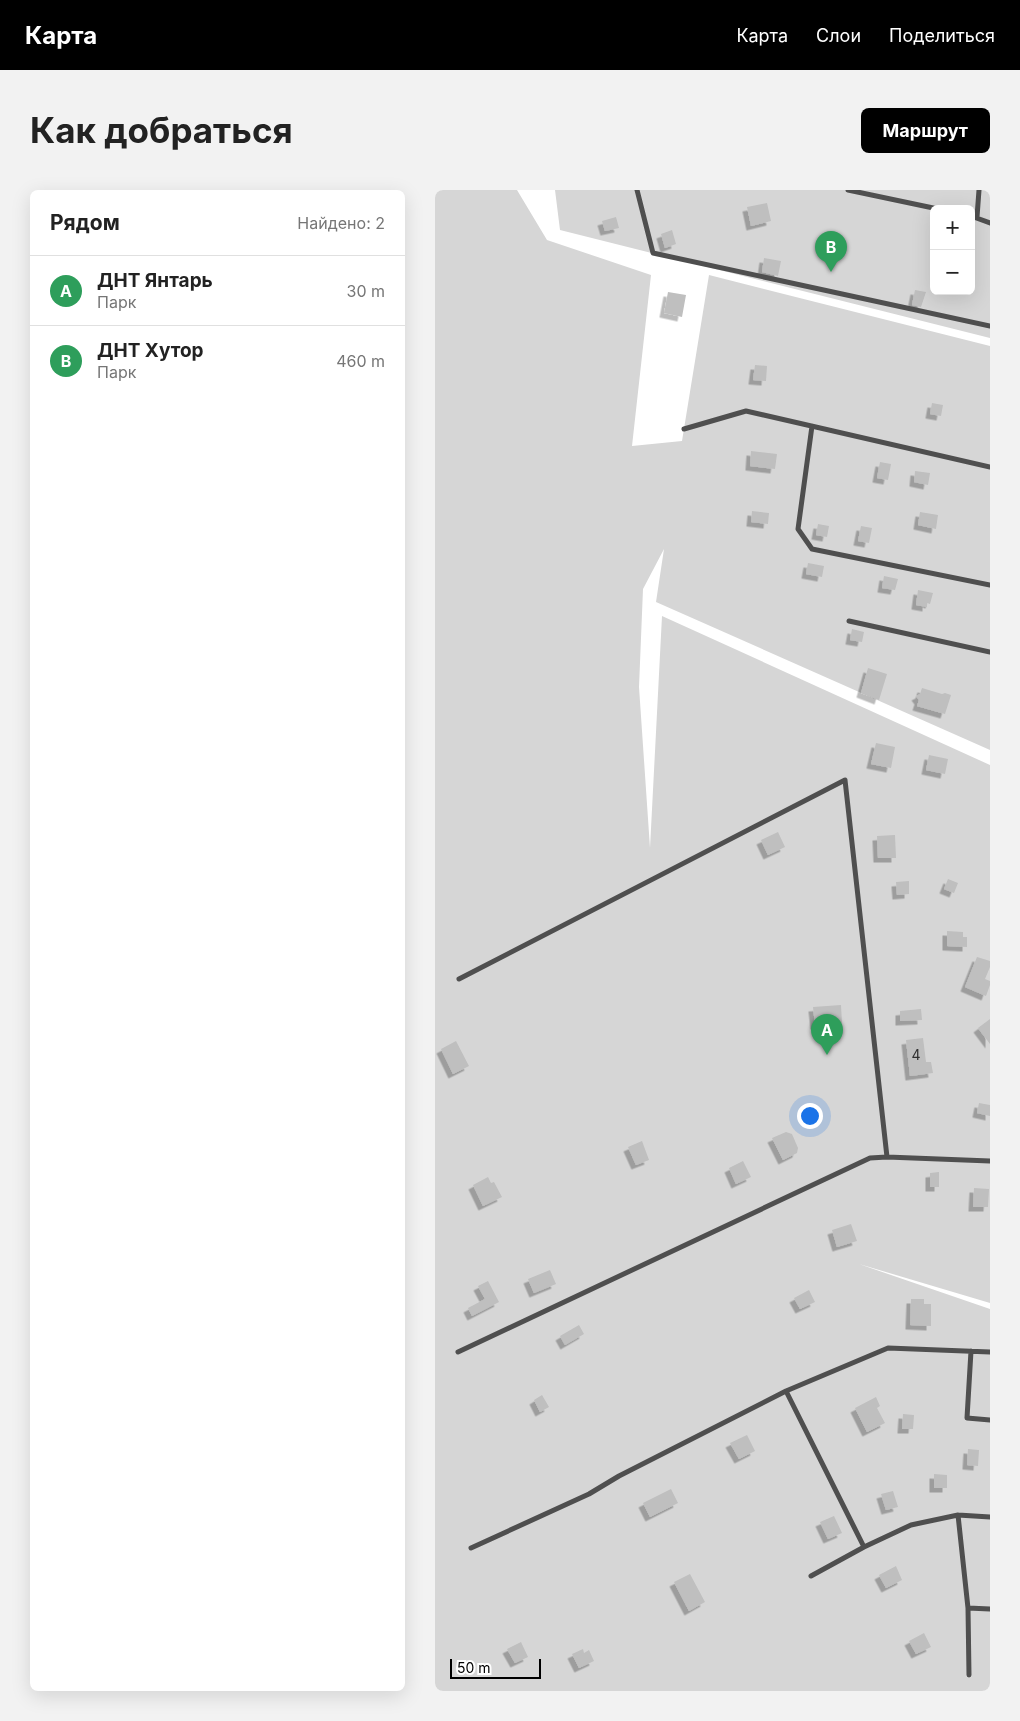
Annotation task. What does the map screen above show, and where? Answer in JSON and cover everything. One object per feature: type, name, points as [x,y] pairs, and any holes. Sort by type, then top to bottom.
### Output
[{"type":"lane","points":[[637,190],[653,253],[990,326]]},
{"type":"lane","points":[[848,190],[930,207]]},
{"type":"lane","points":[[975,211],[979,190]]},
{"type":"lane","points":[[975,216],[990,224]]},
{"type":"lane","points":[[684,429],[746,411],[990,467]]},
{"type":"lane","points":[[812,426],[798,529],[812,549],[990,585]]},
{"type":"lane","points":[[849,621],[990,652]]},
{"type":"lane","points":[[459,979],[845,780],[887,1157]]},
{"type":"lane","points":[[458,1352],[870,1158],[990,1161]]},
{"type":"lane","points":[[471,1548],[589,1494],[619,1476],[786,1391],[888,1348],[990,1352]]},
{"type":"lane","points":[[971,1351],[967,1418],[990,1420]]},
{"type":"lane","points":[[786,1391],[864,1547]]},
{"type":"lane","points":[[958,1515],[967,1608],[969,1675]]},
{"type":"lane","points":[[811,1576],[864,1547],[911,1525],[958,1515],[990,1517]]},
{"type":"lane","points":[[967,1608],[990,1609]]},
{"type":"shaded area","points":[[435,190],[517,190],[547,240],[651,275],[632,446],[682,441],[709,275],[990,346],[990,750],[656,602],[664,549],[643,589],[639,687],[650,848],[662,616],[990,765],[990,1303],[859,1264],[990,1309],[990,1691],[435,1691]]},
{"type":"shaded area","points":[[555,190],[990,190],[990,338],[560,230]]},
{"type":"building","points":[[767,203],[771,221],[751,226],[747,207]]},
{"type":"building","points":[[616,217],[619,228],[605,231],[602,221]]},
{"type":"building","points":[[672,230],[676,244],[665,248],[661,234]]},
{"type":"building","points":[[764,258],[781,261],[778,276],[762,272]]},
{"type":"building","points":[[915,290],[926,292],[921,307],[912,305]]},
{"type":"building","points":[[668,292],[686,295],[682,317],[664,313]]},
{"type":"building","points":[[755,365],[767,366],[766,381],[753,380]]},
{"type":"building","points":[[932,403],[943,405],[941,416],[930,414]]},
{"type":"building","points":[[751,451],[777,454],[775,469],[750,466]]},
{"type":"building","points":[[880,462],[891,464],[888,480],[877,478]]},
{"type":"building","points":[[915,471],[930,473],[928,485],[914,482]]},
{"type":"building","points":[[752,511],[769,513],[768,524],[751,522]]},
{"type":"building","points":[[920,512],[938,515],[936,529],[918,525]]},
{"type":"building","points":[[818,524],[829,526],[827,537],[816,535]]},
{"type":"building","points":[[861,526],[872,528],[869,543],[858,541]]},
{"type":"building","points":[[808,563],[824,566],[822,577],[806,574]]},
{"type":"building","points":[[884,576],[898,579],[895,590],[882,588]]},
{"type":"building","points":[[918,590],[933,593],[930,604],[927,603],[927,607],[916,605]]},
{"type":"building","points":[[852,629],[864,632],[862,642],[850,640]]},
{"type":"building","points":[[868,668],[887,674],[879,700],[861,693]]},
{"type":"building","points":[[922,688],[951,695],[945,714],[917,706],[919,700],[916,696],[920,694]]},
{"type":"building","points":[[876,743],[895,747],[891,768],[871,764]]},
{"type":"building","points":[[929,755],[948,759],[945,774],[926,770]]},
{"type":"building","points":[[778,832],[785,847],[768,855],[761,840]]},
{"type":"building","points":[[895,835],[896,858],[878,858],[877,836]]},
{"type":"building","points":[[948,879],[958,883],[954,893],[944,889]]},
{"type":"building","points":[[909,881],[909,894],[897,895],[896,882]]},
{"type":"building","points":[[947,931],[963,932],[963,937],[967,937],[967,947],[947,946]]},
{"type":"building","points":[[977,957],[990,961],[990,967],[985,979],[990,981],[986,996],[965,987]]},
{"type":"building","points":[[841,1005],[842,1023],[815,1025],[813,1007]]},
{"type":"building","points":[[921,1009],[922,1020],[900,1021],[900,1011]]},
{"type":"building","points":[[990,1019],[990,1044],[978,1028]]},
{"type":"building","points":[[923,1038],[926,1062],[931,1062],[933,1073],[910,1076],[906,1040]]},
{"type":"building","points":[[456,1041],[469,1066],[453,1074],[441,1049]]},
{"type":"building","points":[[979,1103],[990,1105],[990,1116],[977,1113]]},
{"type":"building","points":[[786,1132],[792,1134],[798,1148],[797,1153],[783,1160],[772,1138]]},
{"type":"building","points":[[642,1141],[649,1160],[636,1165],[628,1147]]},
{"type":"building","points":[[743,1161],[751,1177],[736,1184],[729,1168]]},
{"type":"building","points":[[939,1172],[939,1187],[930,1187],[930,1173]]},
{"type":"building","points":[[488,1177],[491,1183],[494,1182],[502,1197],[483,1206],[473,1185]]},
{"type":"building","points":[[974,1188],[989,1189],[988,1207],[973,1207]]},
{"type":"building","points":[[851,1224],[857,1241],[837,1247],[832,1230]]},
{"type":"building","points":[[550,1270],[556,1284],[534,1293],[528,1279]]},
{"type":"building","points":[[488,1281],[499,1302],[472,1316],[468,1308],[485,1299],[478,1286]]},
{"type":"building","points":[[809,1290],[815,1302],[800,1309],[794,1298]]},
{"type":"building","points":[[911,1299],[924,1299],[924,1304],[931,1304],[931,1326],[910,1325]]},
{"type":"building","points":[[579,1325],[584,1334],[565,1345],[560,1336]]},
{"type":"building","points":[[542,1395],[549,1407],[540,1412],[534,1400]]},
{"type":"building","points":[[876,1397],[880,1406],[877,1408],[885,1423],[867,1432],[855,1408]]},
{"type":"building","points":[[903,1414],[914,1415],[913,1429],[902,1429]]},
{"type":"building","points":[[747,1435],[755,1451],[739,1459],[730,1443]]},
{"type":"building","points":[[968,1449],[979,1450],[978,1466],[967,1465]]},
{"type":"building","points":[[934,1474],[947,1475],[947,1488],[934,1488]]},
{"type":"building","points":[[671,1489],[678,1503],[650,1517],[643,1503]]},
{"type":"building","points":[[893,1491],[898,1507],[886,1510],[881,1494]]},
{"type":"building","points":[[834,1516],[842,1533],[828,1539],[820,1522]]},
{"type":"building","points":[[896,1566],[902,1580],[886,1588],[879,1575]]},
{"type":"building","points":[[690,1574],[705,1602],[689,1611],[674,1582]]},
{"type":"building","points":[[924,1633],[931,1647],[916,1654],[909,1641]]},
{"type":"building","points":[[521,1642],[528,1657],[515,1663],[507,1649]]},
{"type":"building","points":[[583,1649],[584,1653],[589,1650],[594,1661],[579,1668],[572,1654]]},
{"type":"place","name":"ДНТ Хутор","points":[[831,272]]},
{"type":"place","name":"ДНТ Янтарь","points":[[827,1055]]}]
